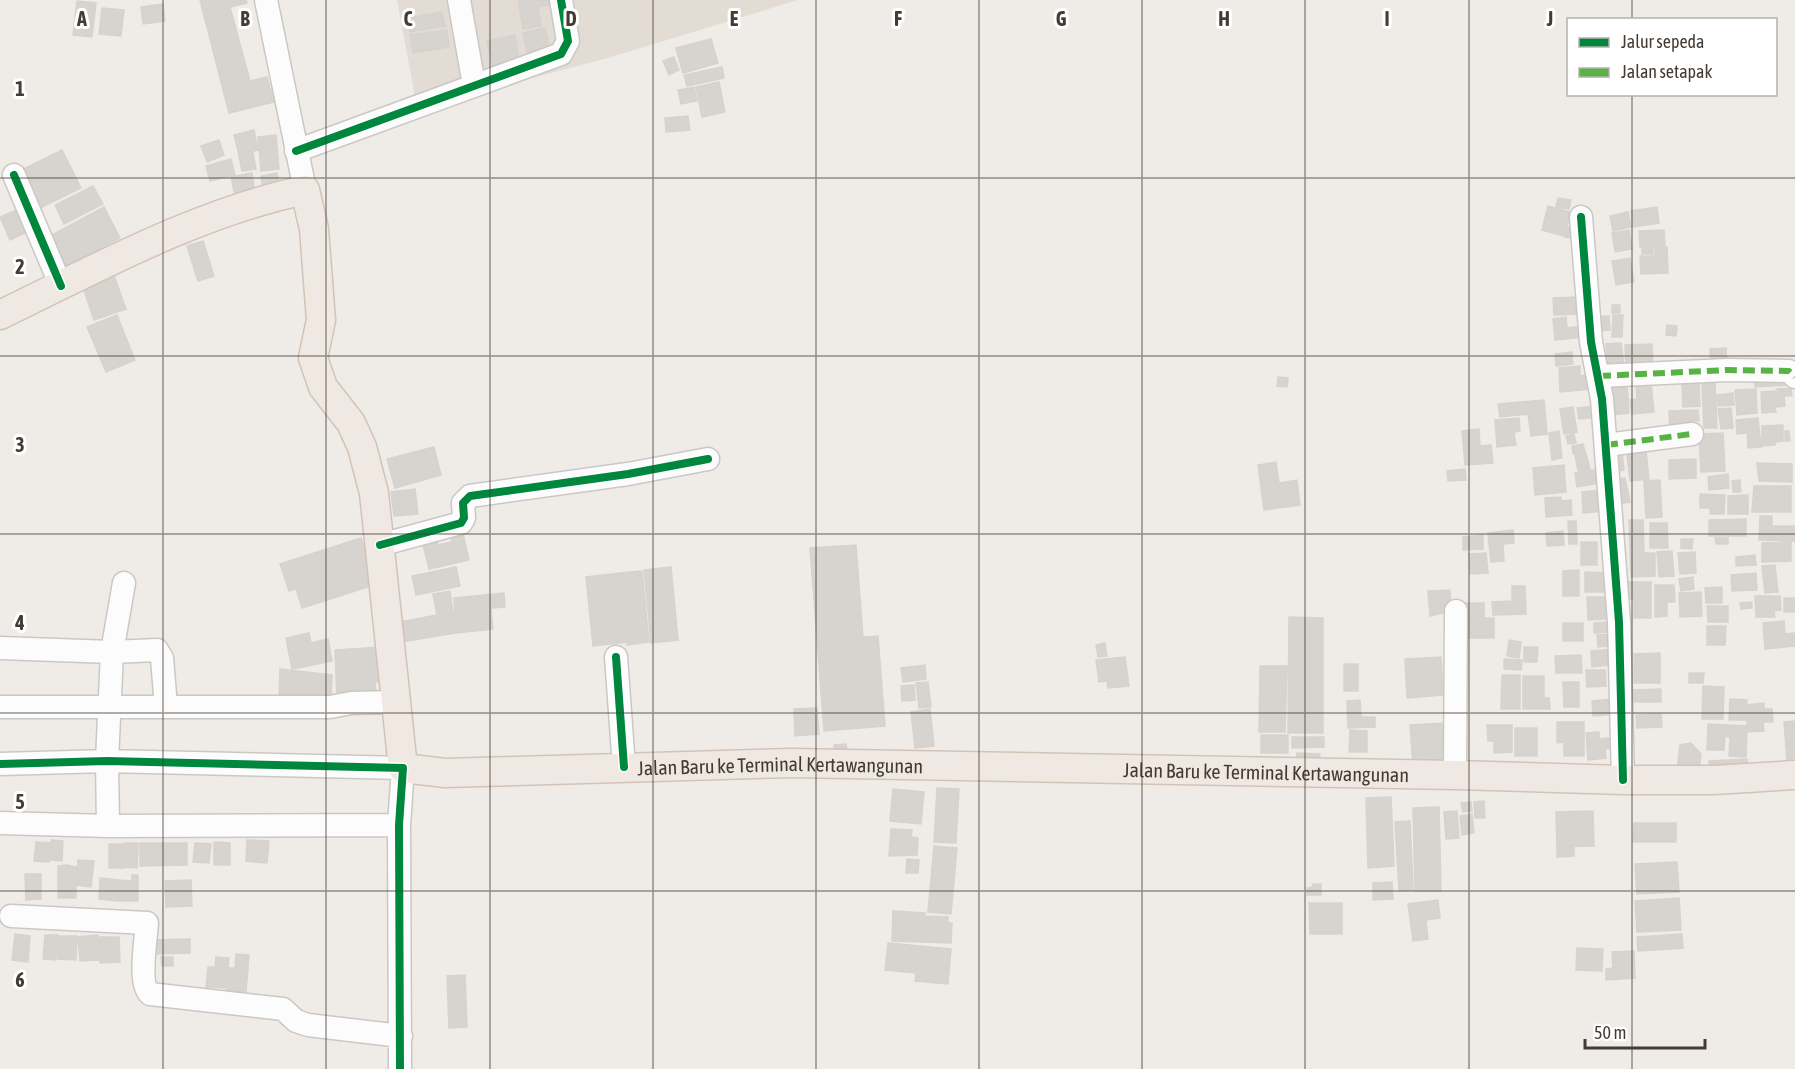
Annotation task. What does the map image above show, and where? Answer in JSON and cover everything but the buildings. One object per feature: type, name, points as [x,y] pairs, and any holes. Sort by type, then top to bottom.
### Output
[{"type":"main road","points":[[0,315],[214,218],[260,201],[305,190],[314,229],[321,320],[314,345],[316,371],[323,387],[351,423],[362,447],[374,493],[404,768]]},
{"type":"main road","name":"Jalan Baru ke Terminal Kertawangunan","points":[[404,768],[445,773],[792,763],[1623,780],[1714,780],[1795,775]]},
{"type":"street","points":[[266,0],[305,190]]},
{"type":"street","points":[[459,0],[474,85]]},
{"type":"street","points":[[296,151],[396,116],[565,50],[568,41],[561,0]]},
{"type":"street","points":[[14,175],[61,286]]},
{"type":"street","points":[[1581,218],[1591,342],[1599,376],[1606,445],[1619,622],[1623,780]]},
{"type":"street","points":[[1599,376],[1727,370],[1789,371],[1795,377]]},
{"type":"street","points":[[1606,445],[1692,434]]},
{"type":"street","points":[[380,545],[461,523],[464,518],[463,503],[470,496],[628,474],[708,459]]},
{"type":"street","points":[[108,826],[107,761],[112,652],[124,583]]},
{"type":"street","points":[[1455,775],[1456,611]]},
{"type":"street","points":[[0,648],[112,652],[151,648],[161,652],[166,707]]},
{"type":"street","points":[[616,657],[624,767]]},
{"type":"street","points":[[0,707],[330,707],[351,703],[398,702]]},
{"type":"street","points":[[0,764],[107,761],[404,768],[399,825],[400,1069]]},
{"type":"street","points":[[0,823],[108,826],[399,825]]},
{"type":"street","points":[[11,916],[147,923],[143,980],[145,990],[150,994],[283,1009],[296,1020],[308,1025],[401,1036]]},
{"type":"shaded area","points":[[397,0],[798,0],[608,58],[417,108]]},
{"type":"marked path","points":[[1599,376],[1727,370],[1789,371],[1795,377]]},
{"type":"marked path","points":[[1606,445],[1692,434]]},
{"type":"cycle path","points":[[296,151],[561,54],[568,41],[561,0]]},
{"type":"cycle path","points":[[14,175],[61,286]]},
{"type":"cycle path","points":[[1581,217],[1591,342],[1602,399],[1619,622],[1623,780]]},
{"type":"cycle path","points":[[380,545],[461,523],[464,518],[463,503],[470,496],[628,474],[708,459]]},
{"type":"cycle path","points":[[616,657],[624,767]]},
{"type":"cycle path","points":[[0,764],[107,761],[403,768],[399,825],[400,1069]]}]
